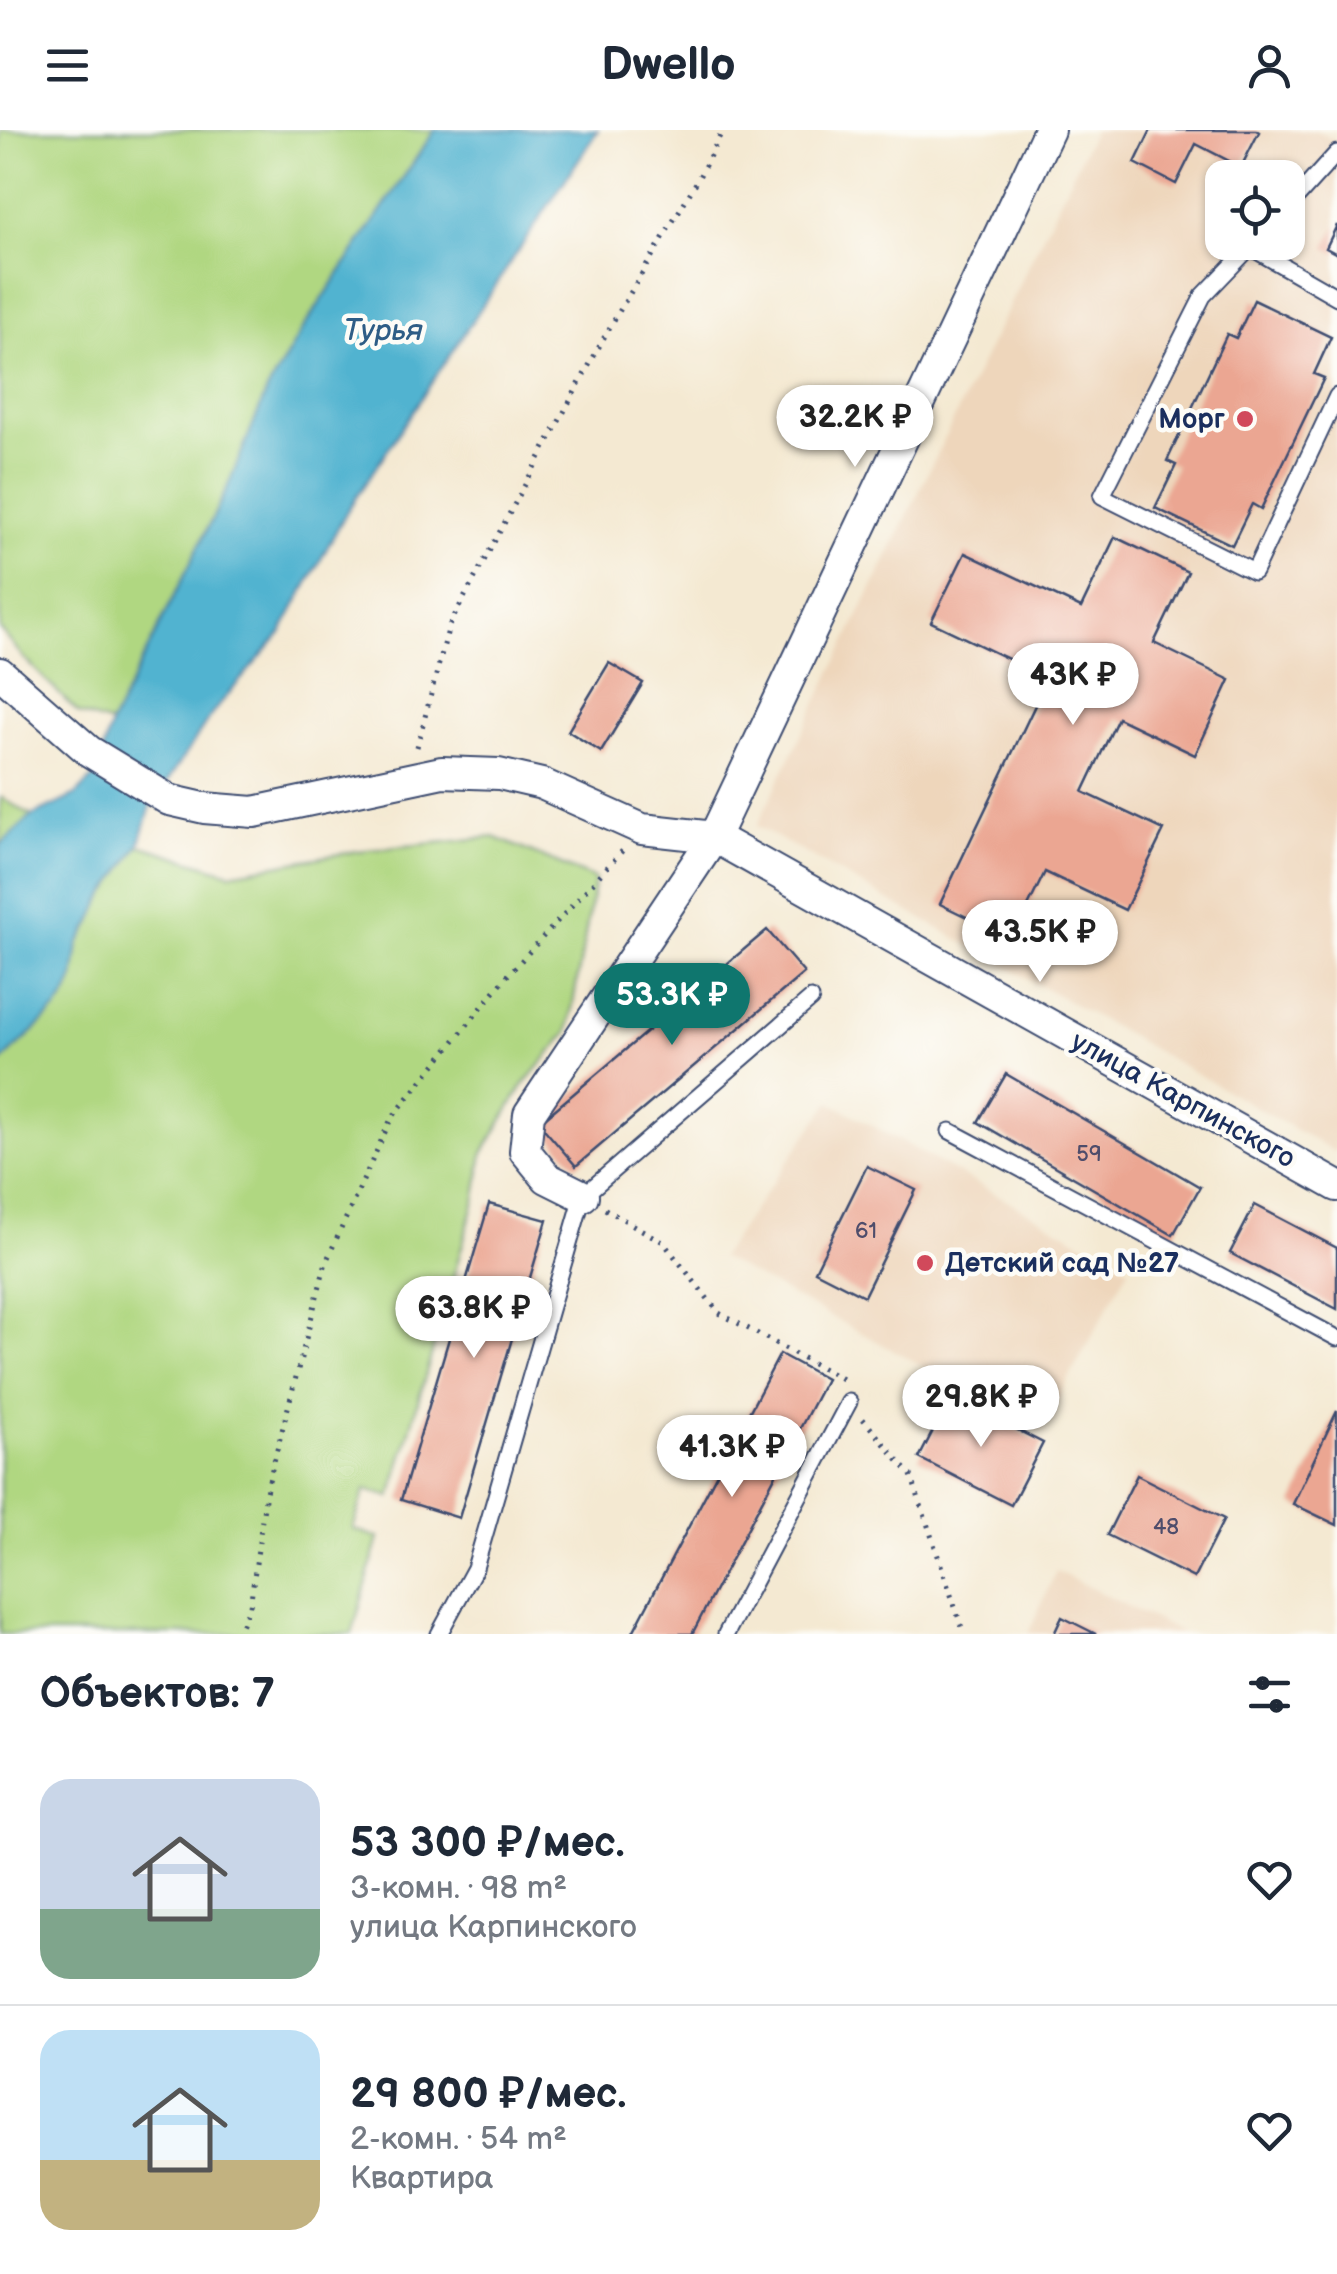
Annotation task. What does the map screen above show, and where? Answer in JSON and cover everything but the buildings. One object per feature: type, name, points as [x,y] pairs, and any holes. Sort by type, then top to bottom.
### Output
[{"type":"street","points":[[582,1196],[547,1178],[525,1150],[529,1114],[714,837],[1049,130]]},
{"type":"street","points":[[0,673],[89,751],[169,800],[204,808],[254,812],[442,772],[499,774],[542,784],[642,829],[714,837]]},
{"type":"street","name":"улица Карпинского","points":[[714,837],[1337,1186]]},
{"type":"lane","points":[[1305,188],[1337,153]]},
{"type":"lane","points":[[1238,260],[1203,296],[1102,496],[1254,572],[1337,396]]},
{"type":"lane","points":[[1277,260],[1337,297]]},
{"type":"lane","points":[[439,1634],[475,1568],[582,1196],[811,999]]},
{"type":"lane","points":[[950,1132],[1337,1338]]},
{"type":"lane","points":[[726,1634],[848,1402]]},
{"type":"path","points":[[408,778],[449,626],[608,332],[724,130]]},
{"type":"path","points":[[237,1634],[250,1606],[266,1492],[326,1262],[392,1119],[508,976],[642,829]]},
{"type":"path","points":[[582,1196],[663,1242],[719,1313],[854,1385],[848,1402],[911,1475],[964,1634]]},
{"type":"shaded area","points":[[1094,130],[1315,130],[1337,141],[1337,1153],[757,826]]},
{"type":"shaded area","name":"Детский сад №27","points":[[830,1102],[1129,1268],[1041,1430],[720,1257]]},
{"type":"shaded area","points":[[1056,1571],[1184,1634],[1028,1634]]},
{"type":"green space","points":[[0,130],[435,130],[302,330],[267,391],[226,491],[111,724],[79,714],[0,629]]},
{"type":"green space","points":[[0,797],[32,816],[0,845]]},
{"type":"green space","points":[[494,837],[595,879],[568,1032],[522,1087],[483,1153],[476,1197],[391,1497],[365,1490],[353,1529],[379,1538],[352,1634],[0,1634],[0,1063],[67,995],[79,943],[139,845],[230,873],[357,851]]},
{"type":"water","name":"Турья","points":[[435,130],[598,130],[347,511],[281,633],[214,711],[151,806],[139,845],[79,943],[67,995],[0,1063],[0,845],[32,816],[76,795],[96,775],[111,724],[226,491],[267,391],[302,330]]},
{"type":"place","name":"Морг","points":[[1245,419]]},
{"type":"place","name":"Детский сад №27","points":[[925,1263]]}]
